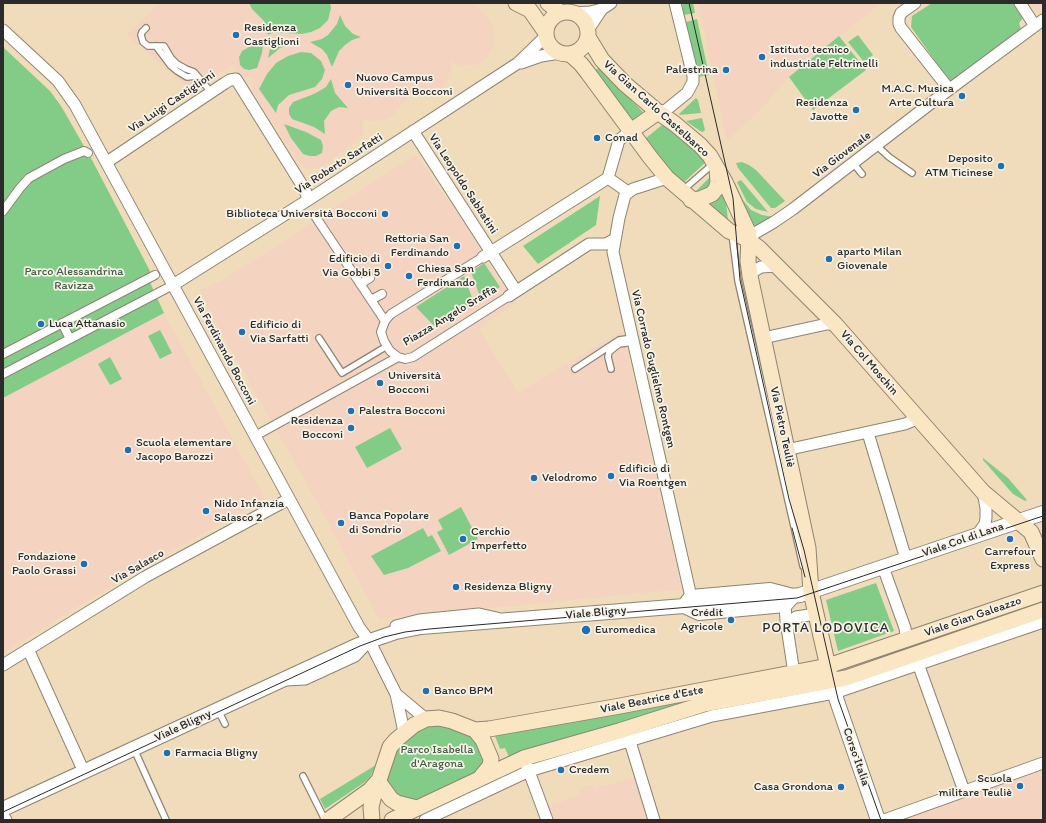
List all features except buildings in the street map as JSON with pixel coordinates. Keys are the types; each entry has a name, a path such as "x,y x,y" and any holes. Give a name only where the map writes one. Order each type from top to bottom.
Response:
{"main road":[{"path":"527,5 536,16 551,47 565,54 577,52 582,49 585,45 588,34 586,23 583,18 567,13 548,3"},
{"path":"546,34 550,21 567,13"},
{"name":"Via Gian Carlo Castelbarco","path":"565,54 581,64 667,178 732,232 749,240 749,234 744,222 716,165 700,146 625,84 595,51 588,34"},
{"path":"631,130 658,112"},
{"path":"686,195 700,199 712,194 718,182 716,165"},
{"name":"Via Col Moschin","path":"749,240 835,324 983,492 1031,532 1043,559"},
{"name":"Via Pietro Teuliè","path":"749,240 748,261 750,276 763,338 782,452 808,548 811,592 831,680"},
{"name":"Viale Gian Galeazzo","path":"831,680 904,641 1043,594"},
{"name":"Viale Gian Galeazzo","path":"831,680 846,678 916,660 1017,625 1043,610"},
{"name":"Viale Beatrice d'Este","path":"475,730 489,729 604,709 794,673 831,680"},
{"name":"Viale Beatrice d'Este","path":"392,820 421,814 474,786 526,765 698,713 831,680"},
{"path":"372,820 371,807 390,747 404,732 426,719 439,718 452,721 475,730 483,740 491,759 490,766 474,786"},
{"path":"378,781 391,798 397,803 421,814"},
{"path":"328,820 370,790 378,781"}],"street":[{"path":"658,112 666,110 687,92 693,82 693,76 675,3"},
{"path":"914,3 901,13 899,24 949,89"},
{"path":"1020,3 1039,23"},
{"path":"567,13 590,12 606,6"},
{"path":"588,34 606,6"},
{"name":"Via Giovenale","path":"749,240 755,233 789,212 949,89 1039,23"},
{"name":"Via Ferdinando Bocconi","path":"5,30 46,69 68,93 107,162 359,627 369,640 396,694 404,732"},
{"name":"Via Roberto Sarfatti","path":"173,285 308,200 518,63 546,34"},
{"name":"Via Roberto Sarfatti","path":"518,63 541,56 565,54"},
{"name":"Via Luigi Castiglioni","path":"107,162 211,92 230,80 236,79 305,190 308,200"},
{"path":"315,216 329,231 360,284 386,321 396,311 608,178 619,140 631,130"},
{"name":"Via Leopoldo Sabbatini","path":"413,131 487,254"},
{"path":"3,211 29,178 64,159 84,151 88,153"},
{"path":"608,178 628,192 667,178"},
{"name":"Via Corrado Guglielmo Rontgen","path":"628,192 625,195 619,218 613,252 633,340 687,601"},
{"name":"Piazza Angelo Sraffa","path":"386,321 381,332 384,341 390,351 398,357 405,359 413,356 589,244 606,244 615,239"},
{"name":"Piazza Angelo Sraffa","path":"487,254 512,293"},
{"path":"750,276 754,271 761,267 777,266"},
{"path":"3,354 155,275"},
{"path":"360,284 370,278"},
{"path":"3,374 173,285"},
{"path":"371,300 382,294"},
{"path":"62,323 70,339"},
{"path":"763,338 827,324 835,324"},
{"path":"255,436 398,357"},
{"path":"782,452 909,423 915,416"},
{"path":"868,433 906,559"},
{"path":"977,535 985,524 986,518 983,492"},
{"name":"Via Salasco","path":"3,665 145,577 289,498"},
{"name":"Viale Col di Lana","path":"783,603 906,559 1043,513"},
{"path":"883,567 905,628 906,635 904,641"},
{"name":"Viale Bligny","path":"3,809 369,640 396,632 421,627 508,620 687,601 770,590 783,603"},
{"name":"Viale Bligny","path":"687,601 699,613 783,603"},
{"path":"783,603 794,673"},
{"path":"787,629 790,621 796,617 816,614"},
{"name":"Viale Gian Galeazzo","path":"1017,625 1043,622"},
{"path":"28,649 84,772"},
{"path":"916,660 964,791"},
{"name":"Corso Italia","path":"831,680 878,820"},
{"name":"Via Ferdinando Bocconi","path":"396,694 426,719"},
{"path":"628,735 654,820"},
{"path":"884,820 1043,762"},
{"path":"526,765 547,820"},
{"name":"Viale Beatrice d'Este","path":"474,786 526,765"},
{"name":"Viale Bligny","path":"3,804 6,798 49,779 84,772"},
{"path":"3,815 6,820"}],"lane":[{"path":"146,28 142,32 141,39 143,42 148,46 156,46 171,66 177,71 187,77 197,76 211,92"},
{"path":"876,145 889,157 912,173"},
{"path":"853,163 862,174"},
{"path":"686,195 716,165"},
{"name":"Via Pietro Teuliè","path":"732,232 738,281 782,452"},
{"path":"319,338 342,373 387,346"},
{"path":"575,369 619,340 633,340"},
{"path":"611,369 608,357 609,352 620,344 633,340"},
{"path":"782,452 804,571 811,592"},
{"name":"Viale Bligny","path":"687,601 783,603"},
{"path":"218,710 225,724"},
{"path":"134,749 166,820"},
{"path":"304,776 325,820"}],"shaded area":[{"name":"Nuovo Campus Università Bocconi","path":"160,3 474,3 492,25 495,35 494,46 486,59 476,65 459,66 450,61 451,70 449,78 443,87 434,93 413,94 408,97 392,116 383,120 370,121 363,119 363,133 355,142 323,166 309,169 303,167 299,163 253,92 251,87 254,78 242,77 233,65 193,91 126,35"},
{"name":"Istituto tecnico industriale Feltrinelli","path":"698,3 882,3 789,77 769,99 770,100 727,141"},
{"path":"1031,3 1043,3 1043,8 1037,12"},
{"name":"Università Bocconi","path":"416,155 484,251 489,259 488,263 501,283 504,283 517,303 478,328 518,393 622,331 681,589 379,619 317,502 217,325 200,290 223,280"},
{"path":"164,313 265,499 142,567 3,653 3,398"},
{"name":"Scuola militare Teuliè","path":"1043,770 1043,820 903,820 950,803"},
{"path":"639,776 652,820 547,820 543,808 580,795 578,790 593,785 594,789"}],"green space":[{"path":"249,3 330,3 331,8 328,20 320,28 311,32 302,34 274,32 268,35 264,21 252,9"},
{"path":"682,3 693,3 695,13 684,15"},
{"path":"932,3 1013,3 1023,18 1019,23 1021,29 950,82 911,27 912,16"},
{"path":"340,15 345,26 353,34 361,37 352,40 339,51 332,67 327,55 322,49 310,42 322,39 328,35 337,24"},
{"path":"697,19 709,75 698,77 686,22"},
{"path":"858,35 873,55 864,62 848,42"},
{"path":"839,36 866,70 813,110 789,77"},
{"path":"288,39 296,42 280,48 268,58 270,49 275,42"},
{"path":"263,44 262,53 257,68 249,70 244,69 240,65 239,57 242,51 249,47"},
{"name":"Parco Alessandrina Ravizza","path":"3,47 50,91 61,106 92,160 150,271 148,278 164,313 3,398"},
{"path":"301,52 311,53 321,61 325,70 322,79 315,87 289,95 278,105 276,113 259,89 267,74 276,63 288,56"},
{"path":"600,68 643,112 631,121 595,72 596,69"},
{"path":"331,79 335,93 348,108 339,107 331,111 324,121 325,134 314,127 292,119 289,114 289,108 293,102 314,94 326,87"},
{"path":"696,98 698,100 701,113 679,115 680,113"},
{"path":"702,118 705,130 703,132 686,121"},
{"path":"284,124 306,132 321,140 323,146 322,153 316,156 303,154 291,138"},
{"path":"662,125 671,129 707,161 681,185 653,153 646,138"},
{"path":"742,162 756,170 785,201 775,208 771,208 738,168 736,163"},
{"path":"712,175 712,186 698,193 695,192"},
{"path":"741,180 768,212 756,209 747,202 737,182"},
{"path":"735,183 743,200 751,210 762,215 774,217 757,226 753,225 733,184"},
{"path":"720,189 725,194 728,220 717,213 706,201"},
{"path":"600,196 596,225 538,264 523,246"},
{"path":"484,263 500,287 481,299 471,272"},
{"path":"464,276 474,303 436,328 416,307"},
{"path":"160,330 172,353 160,359 148,336"},
{"path":"110,357 122,379 110,385 98,364"},
{"path":"390,428 402,449 367,468 355,447"},
{"path":"983,458 1008,478 1027,500 1025,501 1013,494 983,460"},
{"path":"461,507 478,539 449,555 437,532 443,529 438,520"},
{"path":"423,528 428,537 432,535 441,551 408,568 384,575 371,556"},
{"path":"876,583 894,631 838,651 826,600"},
{"path":"725,693 509,757 505,748 500,749 495,736 614,713"},
{"name":"Parco Isabella d'Aragona","path":"427,722 470,729 489,763 478,778 408,805 384,786 394,744"},
{"path":"376,765 370,777 365,782 325,809 320,799"}],"tram line":[{"path":"689,3 733,198 740,280 789,499 804,550 838,699 881,820"},
{"path":"3,812 360,646 384,637 405,632 429,629 797,598 1043,516"},
{"path":"792,528 805,577"}],"place":[{"name":"Residenza Castiglioni","path":"236,35"},
{"name":"Istituto tecnico industriale Feltrinelli","path":"762,57"},
{"name":"Palestrina","path":"726,70"},
{"name":"Nuovo Campus Università Bocconi","path":"348,85"},
{"name":"M.A.C. Musica Arte Cultura","path":"962,96"},
{"name":"Residenza Javotte","path":"856,110"},
{"name":"Conad","path":"597,138"},
{"name":"Deposito ATM Ticinese","path":"1001,166"},
{"name":"Biblioteca Università Bocconi","path":"385,214"},
{"name":"Rettoria San Ferdinando","path":"457,246"},
{"name":"aparto Milan Giovenale","path":"829,259"},
{"name":"Edificio di Via Gobbi 5","path":"388,266"},
{"name":"Chiesa San Ferdinando","path":"409,276"},
{"name":"Luca Attanasio","path":"41,324"},
{"name":"Edificio di Via Sarfatti","path":"242,332"},
{"name":"Università Bocconi","path":"380,383"},
{"name":"Palestra Bocconi","path":"351,411"},
{"name":"Residenza Bocconi","path":"351,428"},
{"name":"Scuola elementare Jacopo Barozzi","path":"128,450"},
{"name":"Edificio di Via Roentgen","path":"611,476"},
{"name":"Velodromo","path":"534,478"},
{"name":"Nido Infanzia Salasco 2","path":"206,511"},
{"name":"Banca Popolare di Sondrio","path":"341,523"},
{"name":"Cerchio Imperfetto","path":"463,539"},
{"name":"Carrefour Express","path":"1010,539"},
{"name":"Fondazione Paolo Grassi","path":"84,564"},
{"name":"Residenza Bligny","path":"456,587"},
{"name":"Crédit Agricole","path":"731,620"},
{"name":"Euromedica","path":"586,630"},
{"name":"Banco BPM","path":"426,691"},
{"name":"Farmacia Bligny","path":"167,753"},
{"name":"Credem","path":"561,770"},
{"name":"Scuola militare Teuliè","path":"1020,786"},
{"name":"Casa Grondona","path":"841,787"}],"district":[{"name":"PORTA LODOVICA","path":"826,628"}]}
